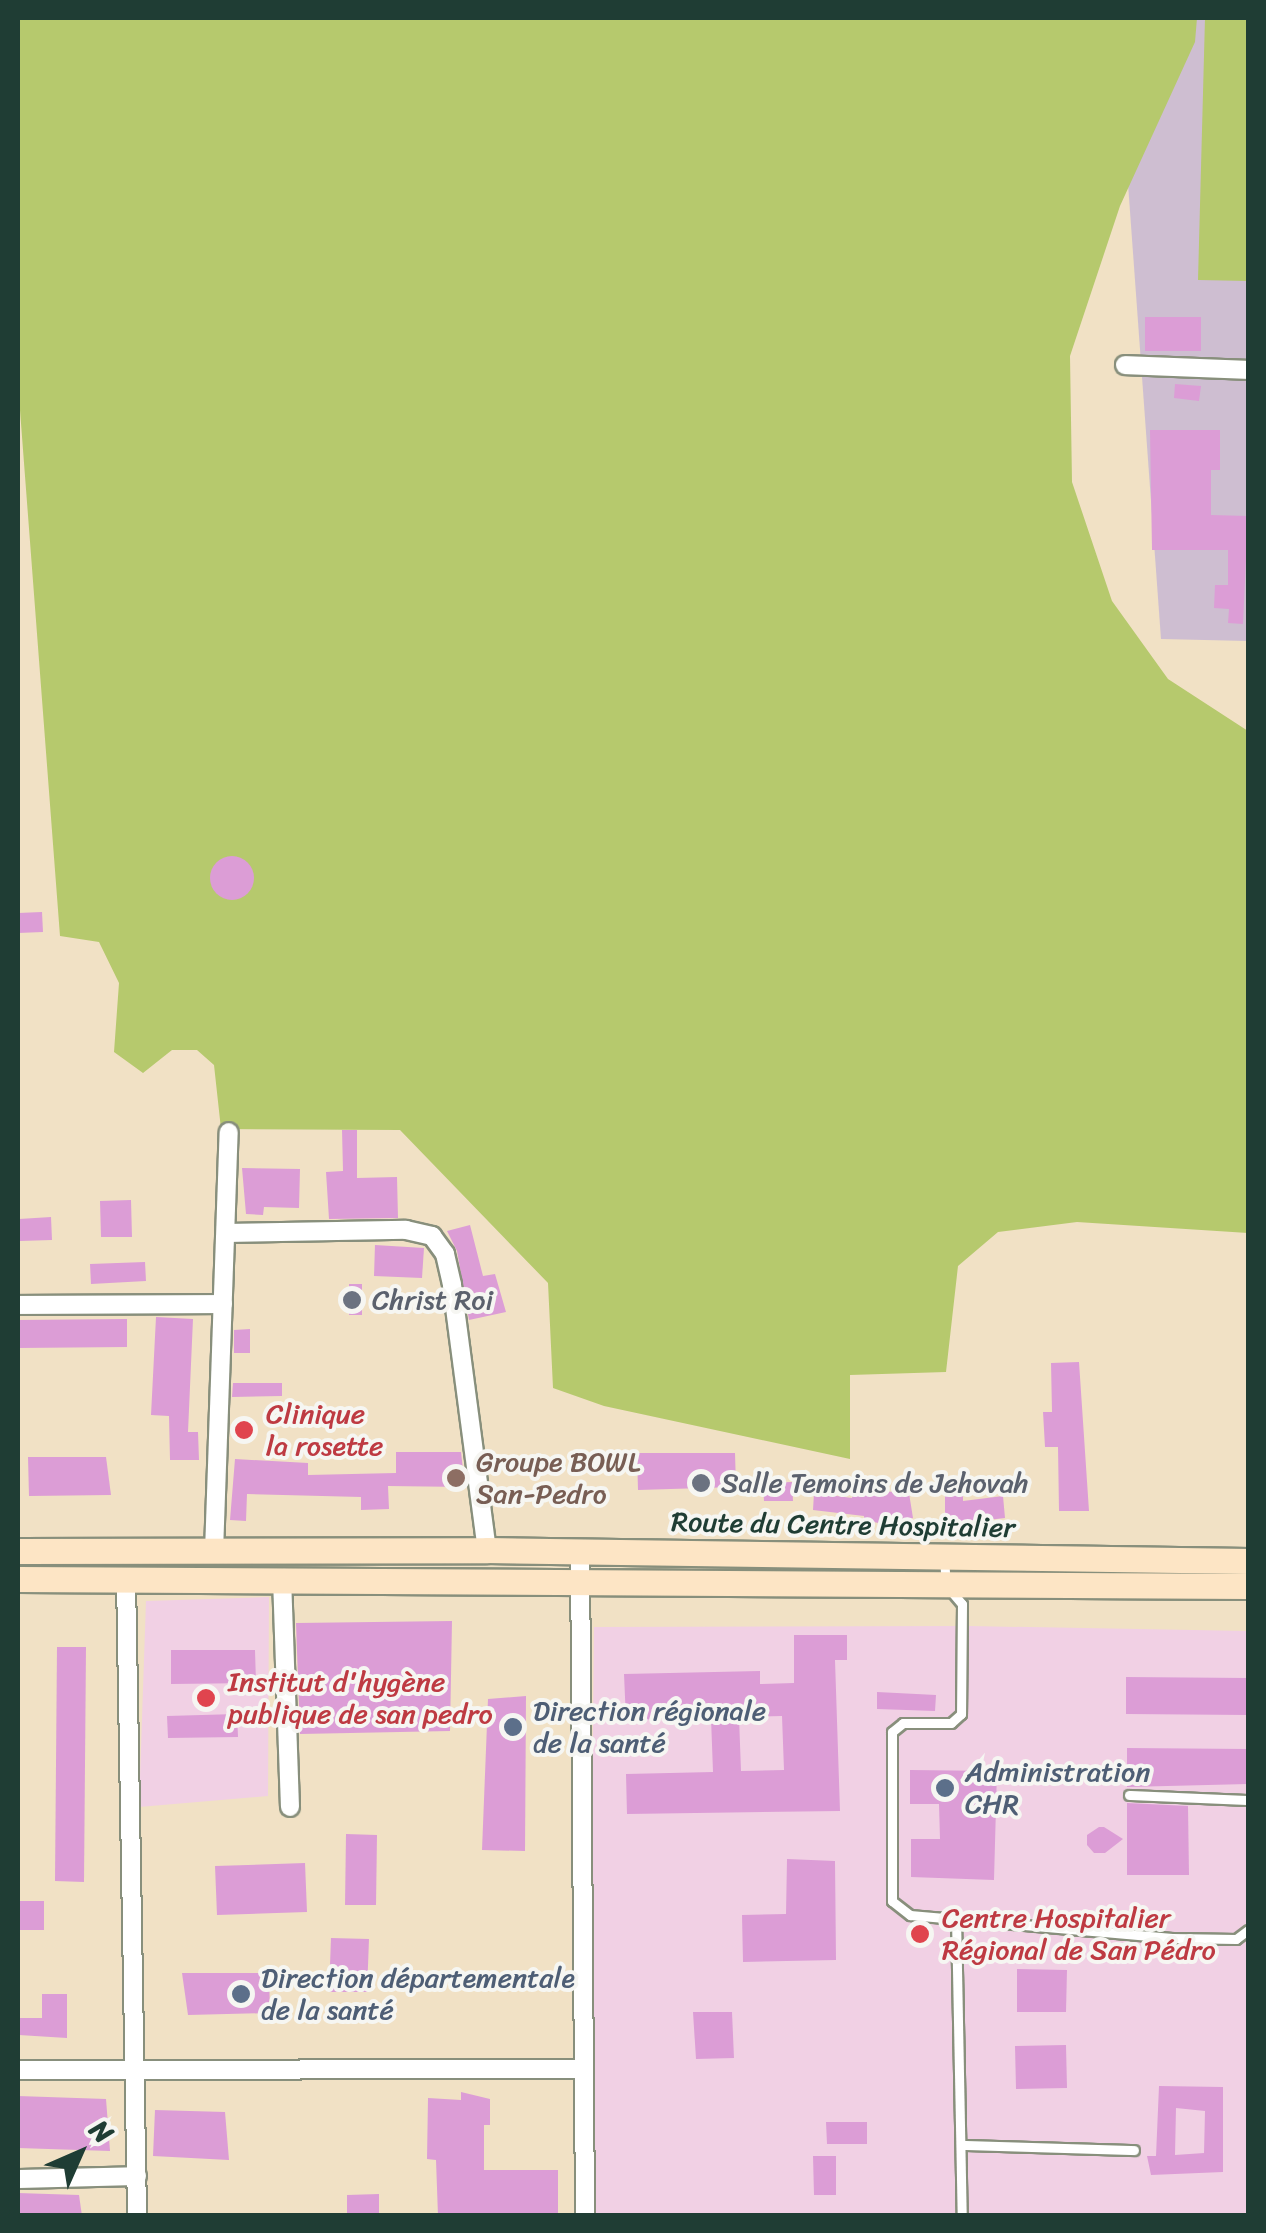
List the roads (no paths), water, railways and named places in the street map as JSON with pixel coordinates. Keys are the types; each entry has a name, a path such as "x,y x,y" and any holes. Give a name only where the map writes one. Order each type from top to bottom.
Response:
{"street":[{"path":"1125,365 1248,370"},
{"path":"214,1552 229,1132"},
{"path":"226,1233 406,1230 432,1236 445,1254 452,1285 486,1550"},
{"path":"18,1305 223,1304"},
{"name":"Route du Centre Hospitalier","path":"18,1551 486,1550 1248,1561"},
{"path":"580,1552 584,2216"},
{"name":"Route du Centre Hospitalier","path":"18,1578 580,1579 962,1591 1248,1586"},
{"path":"126,1578 137,2216"},
{"path":"282,1578 290,1807"},
{"path":"18,2070 582,2069"},
{"path":"18,2178 136,2176"}],"lane":[{"path":"944,1555 962,1591"},
{"path":"980,1556 962,1591 960,1720 903,1723 892,1732 892,1901 910,1915 956,1916 1172,1938 1236,1940 1248,1930"},
{"path":"1129,1795 1248,1800"},
{"path":"956,1916 962,2216"},
{"path":"962,2144 1134,2150"}],"place":[{"name":"Christ Roi","path":"352,1300"},
{"name":"Clinique la rosette","path":"244,1430"},
{"name":"Groupe BOWL San-Pedro","path":"456,1478"},
{"name":"Salle Temoins de Jehovah","path":"701,1483"},
{"name":"Institut d'hygène publique de san pedro","path":"206,1698"},
{"name":"Direction régionale de la santé","path":"513,1727"},
{"name":"Administration CHR","path":"945,1788"},
{"name":"Centre Hospitalier Régional de San Pédro","path":"920,1934"},
{"name":"Direction départementale de la santé","path":"241,1994"}]}
